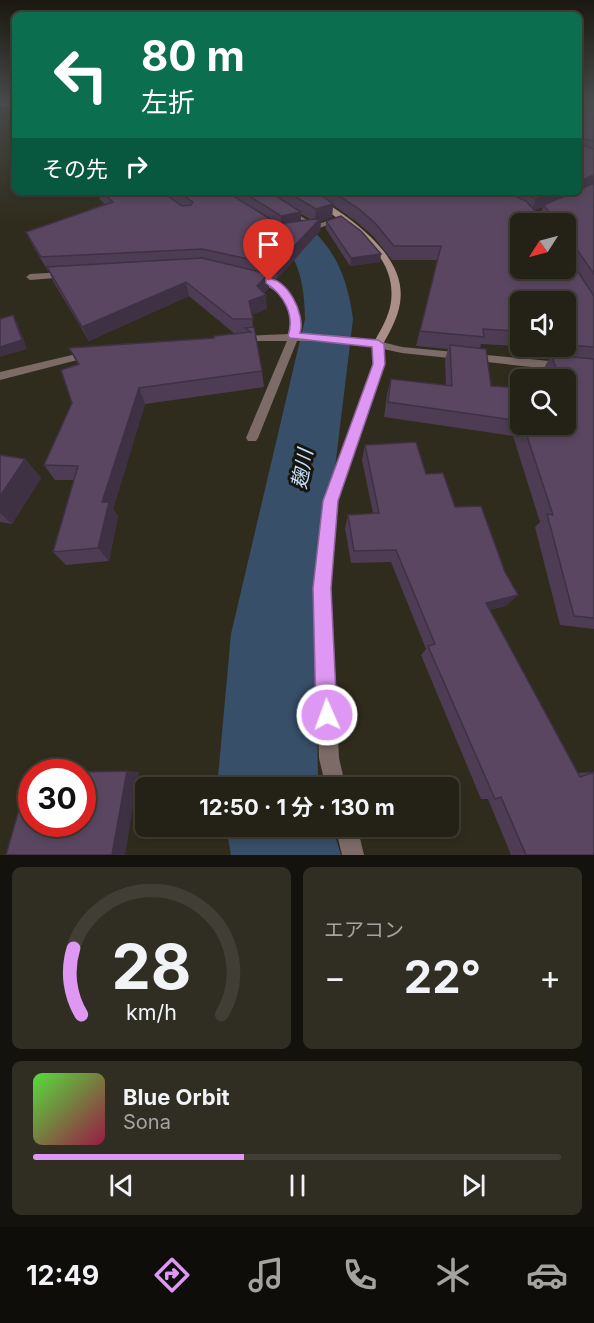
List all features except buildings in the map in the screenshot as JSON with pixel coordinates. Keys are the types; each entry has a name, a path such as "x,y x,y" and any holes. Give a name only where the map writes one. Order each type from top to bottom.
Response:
{"street":[{"path":"310,195 369,239 386,258 396,287 396,301 378,344 379,364 330,501 322,588 329,758 333,777"},
{"path":"280,205 310,229 344,218"},
{"path":"30,278 73,274"},
{"path":"237,274 269,281 281,289 289,300 298,324 299,336 252,438"},
{"path":"232,339 299,336 378,344 402,350 571,367"},
{"path":"0,376 62,359 95,353"},
{"path":"349,837 353,855"}],"waterway":[{"name":"麹川","path":"240,195 289,229 311,252 325,282 329,319 273,634 268,777"},
{"name":"麹川","path":"282,837 286,855"}],"route":[{"path":"269,281 281,289 289,300 298,324 294,336 378,344 379,364 330,501 322,588 327,715"}]}
